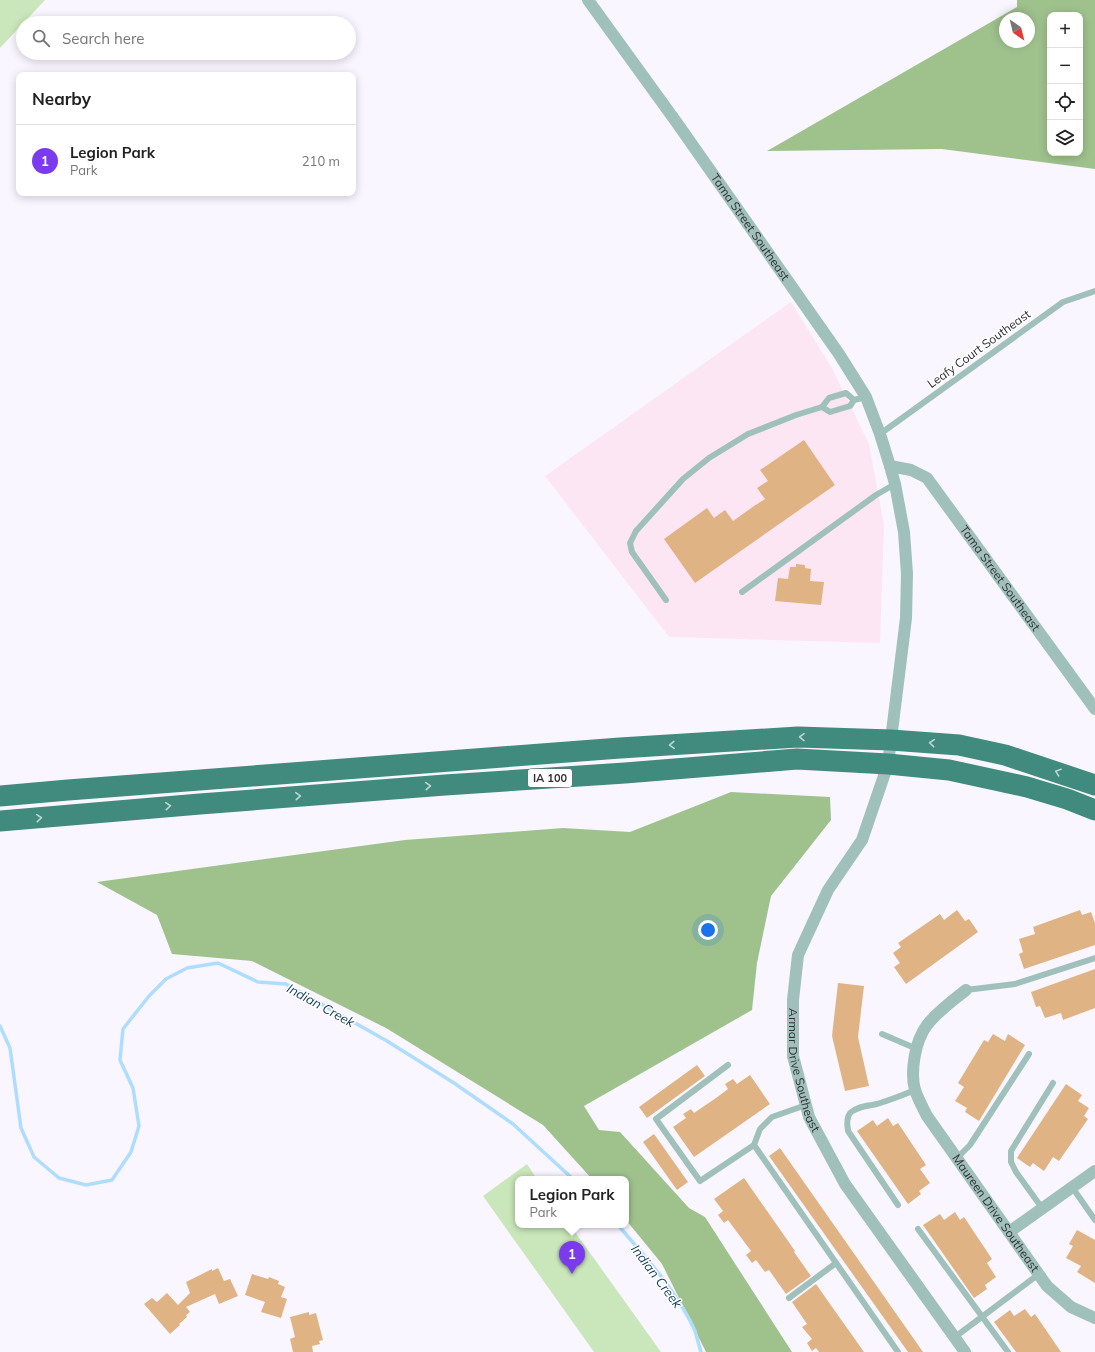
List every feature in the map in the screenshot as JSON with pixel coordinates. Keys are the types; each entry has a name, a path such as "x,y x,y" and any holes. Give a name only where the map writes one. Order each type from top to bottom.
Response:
{"highway":[{"name":"IA 100","path":"0,796 628,747 798,737 891,740 966,747 1005,756 1095,785"},
{"name":"IA 100","path":"0,821 200,804 445,785 618,774 797,759 888,764 949,770 1027,787 1095,810"}],"street":[{"name":"Tama Street Southeast","path":"588,0 836,349 860,399 880,434 895,484 904,539 907,574 906,618 888,764"},
{"name":"Tama Street Southeast","path":"890,466 911,470 927,478 1095,709"},
{"name":"Armar Drive Southeast","path":"888,764 862,840 828,890 798,955 793,1000 793,1056 809,1117 845,1184 965,1352"},
{"path":"915,1090 913,1066 917,1049 926,1026 944,1007 966,990"},
{"name":"Maureen Drive Southeast","path":"915,1090 927,1116 1047,1286 1071,1307 1095,1318"},
{"path":"1009,1232 1095,1171"}],"lane":[{"name":"Leafy Court Southeast","path":"880,434 1063,302 1095,291"},
{"path":"666,600 632,552 630,543 636,531 682,479 709,458 748,434 796,415 822,407 829,398 846,393 860,399"},
{"path":"822,407 830,412 850,406 860,399"},
{"path":"742,592 876,495 895,484"},
{"path":"966,990 1015,984 1095,958"},
{"path":"882,1034 917,1049"},
{"path":"957,1158 970,1145 1029,1054"},
{"path":"728,1065 656,1119 700,1181 754,1145 760,1129 772,1117 806,1105"},
{"path":"1042,1208 1016,1172 1011,1162 1011,1151 1053,1083"},
{"path":"898,1205 848,1131 847,1122 851,1113 858,1108 877,1104 915,1090"},
{"path":"754,1145 898,1352"},
{"path":"1072,1187 1095,1220"},
{"path":"918,1229 1008,1352"},
{"path":"788,1298 836,1264"},
{"path":"955,1337 1039,1274"}],"shaded area":[{"path":"791,302 832,368 869,444 884,525 880,643 669,637 545,476"}],"green space":[{"path":"0,0 45,0 30,16 16,16 16,31 0,48"},
{"path":"1017,0 1095,0 1095,169 942,149 767,151 999,17 999,48 1035,48 1035,12 1008,12 1017,7"},
{"path":"731,792 830,797 831,820 771,896 757,963 752,1010 584,1106 599,1130 620,1132 689,1208 705,1217 792,1352 706,1352 662,1264 629,1224 629,1176 589,1176 543,1125 386,1028 252,961 172,954 157,915 97,882 405,840 563,828 630,832"},
{"path":"527,1164 535,1176 515,1176 515,1228 572,1228 661,1352 594,1352 483,1196"}],"building":[{"path":"804,440 835,485 695,583 664,539 707,508 714,518 725,510 733,521 765,499 757,488 768,481 760,470"},
{"path":"796,564 805,565 805,568 811,569 810,581 824,582 821,605 775,601 778,578 788,579 790,567 796,567"},
{"path":"957,910 965,921 969,919 978,932 906,984 894,967 900,963 893,953 901,947 898,943 940,914 944,920"},
{"path":"1080,910 1082,915 1091,912 1095,923 1095,945 1024,969 1019,954 1023,952 1019,939 1035,934 1033,927"},
{"path":"1095,969 1095,1008 1063,1020 1061,1013 1045,1018 1040,1006 1036,1007 1031,992"},
{"path":"838,983 864,986 858,1037 869,1086 845,1091 832,1036"},
{"path":"993,1034 1005,1041 1008,1034 1025,1045 979,1121 965,1112 967,1108 955,1101 964,1087 958,1083 984,1040 988,1042"},
{"path":"697,1065 705,1076 647,1118 639,1107"},
{"path":"750,1075 770,1104 694,1157 673,1127 686,1118 683,1114 691,1109 694,1113 728,1089 725,1084 733,1079 737,1084"},
{"path":"1066,1084 1082,1095 1078,1101 1089,1108 1084,1116 1088,1119 1059,1161 1053,1157 1044,1171 1033,1163 1030,1167 1017,1158"},
{"path":"888,1118 893,1126 898,1123 926,1165 920,1169 930,1183 919,1191 921,1194 908,1204 857,1131 873,1120 877,1126"},
{"path":"654,1134 688,1182 677,1190 643,1142"},
{"path":"780,1148 923,1352 908,1352 769,1156"},
{"path":"744,1178 811,1276 786,1294 769,1270 765,1272 756,1260 752,1263 746,1255 751,1251 728,1220 724,1223 718,1215 723,1211 714,1199"},
{"path":"955,1212 960,1220 964,1217 992,1259 987,1263 996,1277 985,1285 987,1289 974,1298 923,1225 940,1214 944,1220"},
{"path":"1077,1230 1095,1240 1095,1283 1077,1272 1081,1266 1066,1258 1073,1246 1069,1244"},
{"path":"218,1268 224,1281 230,1279 238,1296 219,1304 215,1294 186,1307 190,1312 179,1324 180,1325 170,1334 144,1304 152,1298 157,1302 167,1293 178,1305 190,1293 186,1282 212,1269 212,1271"},
{"path":"252,1274 268,1279 269,1277 279,1281 278,1284 285,1287 281,1297 287,1299 281,1318 261,1312 265,1302 245,1295"},
{"path":"816,1284 864,1352 819,1352 816,1348 812,1351 807,1343 812,1339 802,1327 807,1324 792,1302"},
{"path":"1025,1309 1031,1317 1035,1314 1061,1352 1016,1352 994,1322 1010,1310 1014,1316"},
{"path":"309,1312 309,1315 316,1313 323,1340 319,1341 320,1344 312,1346 313,1352 293,1352 290,1339 295,1337 290,1317"}],"waterway":[{"name":"Indian Creek","path":"0,1026 10,1048 21,1128 34,1157 59,1178 86,1185 112,1180 131,1152 139,1126 133,1088 120,1060 123,1029 149,996 166,979 187,968 218,963 258,982 286,984 387,1041 454,1083 513,1124 570,1176"},
{"name":"Indian Creek","path":"621,1228 650,1262 679,1302 695,1331 701,1352"}],"place":[{"name":"Legion Park","path":"572,1274"}]}
